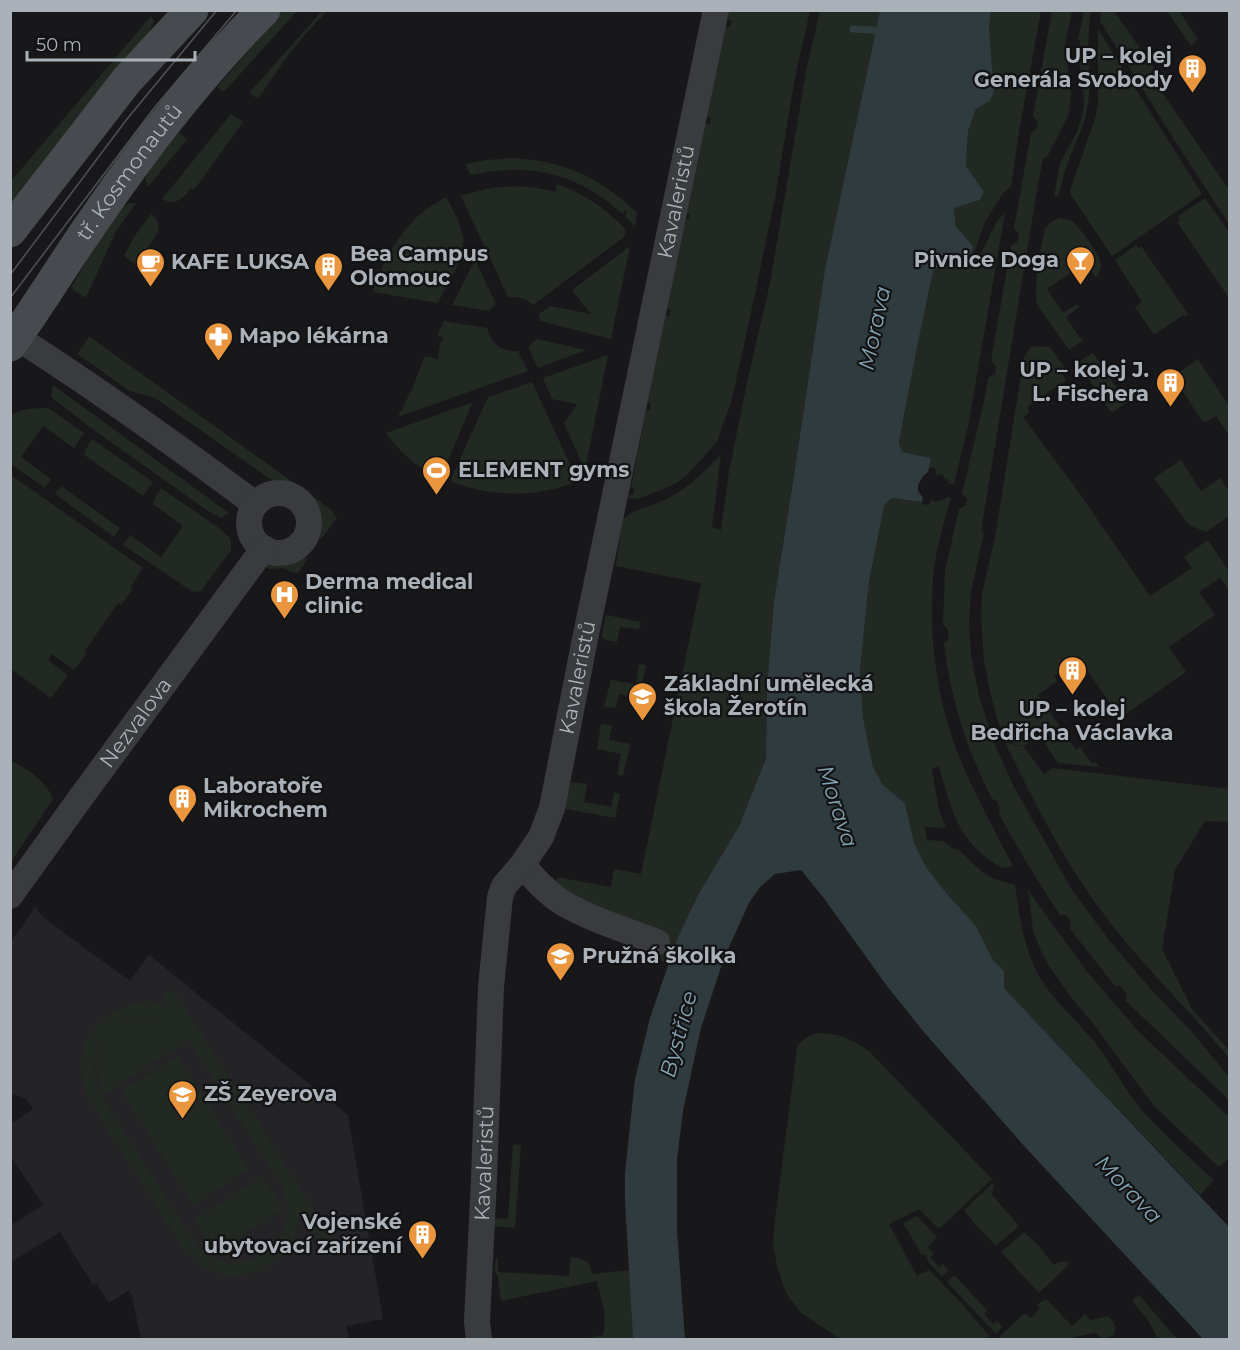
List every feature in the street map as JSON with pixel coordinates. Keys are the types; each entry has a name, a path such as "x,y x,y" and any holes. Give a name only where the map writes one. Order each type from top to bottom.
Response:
{"street":[{"path":"10,231 127,81 192,10"},
{"name":"tř. Kosmonautů","path":"12,338 166,122 226,50 264,10"},
{"name":"Kavaleristů","path":"479,1340 477,1322 491,987 500,897 504,886 522,866 541,837 552,808 586,633 716,10"},
{"path":"12,338 68,370 169,440 255,504"},
{"path":"278,493 288,494 297,499 304,506 308,516 306,536 300,544 291,550 273,552 256,543 249,525 255,504 268,495 278,493"},
{"name":"Nezvalova","path":"10,896 264,549"},
{"path":"522,866 562,902 657,942"}],"shaded area":[{"path":"283,11 297,11 224,92 217,87"},
{"path":"322,11 327,11 286,58 258,99 249,93"},
{"path":"728,11 810,11 795,77 775,198 749,322 732,399 717,442 688,474 675,484 633,499 629,498 629,495 633,495 635,489 631,487 646,410 650,410 651,404 647,402 665,316 670,315 671,310 667,308 685,219 689,219 690,215 686,213 705,124 710,124 711,118 707,116 722,35 725,27 730,27 732,21 726,18"},
{"path":"820,11 880,11 825,269 774,601 767,685 766,758 740,824 698,895 667,965 651,954 658,937 567,898 557,886 556,881 562,878 611,887 614,869 641,874 701,583 616,566 622,523 632,512 667,499 684,488 700,476 721,454 712,527 721,530 729,471 770,283 807,66"},
{"path":"991,11 1041,11 1011,186 1003,193 985,222 974,253 980,255 997,221 1005,213 968,427 954,484 949,484 942,474 935,475 937,469 929,467 931,458 902,452 899,442 933,272 942,262 968,266 972,246 956,225 954,208 980,200 984,193 966,166 968,131 976,109 990,101 994,92 989,27"},
{"path":"1052,11 1072,11 1065,45 1071,94 1069,114 1048,155 1043,159 1038,184 981,531 984,532 971,592 969,622 971,654 979,696 994,743 1014,787 1072,890 1109,940 1229,1077 1229,1100 1125,1000 1127,994 1120,986 1115,986 1070,929 1071,922 1066,915 1060,915 1052,903 1006,827 999,814 1000,808 996,800 992,799 983,780 967,743 955,704 947,663 944,643 949,639 948,629 943,625 945,571 959,509 966,505 967,499 962,493 988,378 995,374 996,367 991,361 1011,246 1017,242 1019,234 1014,228 1031,133 1037,128 1038,122 1033,116"},
{"path":"1084,11 1091,11 1087,111 1058,196 1054,197 1060,163 1077,132 1083,113 1080,40 1078,40"},
{"path":"1101,11 1114,11 1163,81 1157,85 1227,187 1229,185 1229,224 1100,21"},
{"path":"1167,11 1179,11 1198,39 1195,43 1191,46"},
{"path":"151,16 154,21 148,35 11,207 11,181"},
{"path":"1098,29 1202,194 1112,256 1070,191 1098,104"},
{"path":"231,114 243,122 194,190 191,188 182,198 175,201 162,199"},
{"path":"179,133 187,139 148,187 145,179 149,170"},
{"path":"512,158 565,167 595,181 623,200 637,213 635,227 625,216 627,212 624,211 623,214 605,199 569,180 533,171 492,171 470,175 466,164"},
{"path":"557,184 594,202 626,230 624,237 533,305 522,298 508,297 461,196 485,189 508,186 531,187 555,192"},
{"path":"446,197 460,227 463,244 459,261 438,303 373,292 385,261 403,232 419,215"},
{"path":"1205,198 1229,232 1229,298 1177,222 1180,220 1178,216"},
{"path":"136,203 116,231 86,298 71,288 101,236 122,207"},
{"path":"151,214 158,222 158,232 137,266 124,256 134,237"},
{"path":"1060,218 1069,220 1077,226 1094,249 1101,264 1096,278 1086,262 1047,289 1063,313 1077,304 1079,307 1066,317 1083,340 1069,350 1038,306 1036,299 1038,268 1045,228"},
{"path":"1136,245 1138,248 1141,246 1188,314 1186,317 1183,314 1154,335 1135,307 1142,302 1115,260"},
{"path":"630,246 611,339 540,321 539,314 550,306 591,314 572,290"},
{"path":"475,260 496,304 489,311 452,305"},
{"path":"444,321 487,328 491,338 502,349 518,351 528,371 398,417 425,356 438,359 440,344 444,337 437,336"},
{"path":"89,337 294,483 286,486 277,484 155,398 130,391 77,354"},
{"path":"537,339 586,350 538,368 528,347"},
{"path":"1034,346 1049,347 1052,350 1066,369 1062,373 1066,380 1027,407 1029,413 1023,417 1080,494 1150,596 1192,568 1184,557 1208,540 1229,572 1229,590 1220,578 1199,592 1215,615 1169,647 1186,672 1120,718 1083,664 1064,677 1060,672 1054,676 1057,681 1038,695 1076,750 1080,747 1092,764 1096,762 1099,767 1058,763 1037,732 1030,737 1032,741 1023,746 1014,744 1006,738 996,715 984,660 982,594 995,537 1024,357"},
{"path":"1093,353 1120,392 1119,395 1131,386 1137,395 1113,412 1110,411 1078,362"},
{"path":"608,355 585,470 564,423 577,404 552,399 543,378"},
{"path":"1198,359 1229,406 1229,436 1216,416 1205,422 1201,419 1173,377"},
{"path":"532,382 575,475 573,483 543,491 512,494 480,490 450,481 488,397"},
{"path":"53,385 229,513 221,518 208,511 91,428 51,397"},
{"path":"473,402 445,467 431,471 425,470 400,450 386,433"},
{"path":"48,408 84,433 74,448 43,426 21,457 51,479 45,488 11,464 10,416 24,410"},
{"path":"92,439 153,482 143,496 84,455"},
{"path":"1181,460 1201,491 1220,478 1229,491 1229,516 1206,532 1189,525 1154,478"},
{"path":"11,475 143,568 130,588 132,590 121,605 118,603 74,670 52,654 48,660 68,675 51,698 11,669"},
{"path":"61,486 120,528 114,537 55,494"},
{"path":"161,488 219,528 231,541 231,550 201,591 193,592 123,545 130,535 161,557 183,526 153,504"},
{"path":"314,497 331,510 337,518 321,539 317,531 313,508"},
{"path":"947,497 951,498 937,551 932,593 936,669 954,743 981,804 1012,864 1011,867 1002,868 975,848 966,837 953,812 939,766 932,769 939,810 946,828 925,827 927,840 943,841 960,851 981,871 994,879 1015,885 1025,939 1041,979 1107,1058 1139,1107 1214,1180 1200,1195 1004,988 1004,971 993,960 976,926 926,867 914,843 905,803 883,785 873,767 863,718 860,671 869,582 884,506 892,498 929,505 931,500 936,502"},
{"path":"301,557 307,559 299,572 295,573 283,568 269,569 264,565 278,561"},
{"path":"606,615 641,622 639,629 620,627 617,642 606,640 602,637 602,633"},
{"path":"639,664 646,665 639,699 619,694 616,708 604,707 611,680 636,684"},
{"path":"601,724 612,726 609,740 630,744 623,776 617,774 621,754 597,749"},
{"path":"1005,742 1024,747 1044,774 1053,768 1229,789 1229,822 1205,821 1175,870 1162,949 1192,1009 1229,1050 1229,1058 1140,958 1095,903 1053,836"},
{"path":"11,761 41,781 53,799 11,862"},
{"path":"572,782 587,784 584,802 611,807 614,792 620,794 615,818 566,809 564,807"},
{"path":"1028,890 1085,969 1138,1031 1229,1117 1229,1158 1219,1167 1154,1106 1049,966 1033,930"},
{"name":"ZŠ Zeyerova","path":"36,906 39,913 48,921 130,981 149,955 348,1115 383,1319 346,1326 349,1339 141,1339 129,1290 109,1303 96,1283 93,1285 60,1232 11,1262 11,1225 43,1205 10,1155 11,1124 33,1109 26,1099 11,1093 11,942"},
{"path":"173,989 332,1238 320,1245 301,1215 294,1239 285,1252 264,1268 240,1275 214,1272 199,1264 182,1247 92,1105 83,1085 81,1072 83,1051 88,1039 105,1018 116,1010 142,1002 168,1006 162,995","holes":["145,1017 171,1024 141,1018 130,1020 110,1032 130,1019","110,1032 97,1061 99,1083 104,1094 189,1040 283,1188 287,1206 285,1223 279,1238 268,1250 255,1259 239,1262 223,1261 199,1247 103,1098 97,1085 94,1071 97,1052 101,1043"]},
{"path":"818,1033 846,1038 870,1052 992,1179 939,1229 919,1209 889,1224 917,1276 929,1270 990,1337 977,1340 840,1339 801,1313 788,1296 777,1265 773,1245 774,1228 797,1047 806,1038"},
{"path":"178,1056 249,1169 193,1205 121,1091"},
{"path":"513,1144 521,1145 515,1228 492,1226 495,1218 508,1219"},
{"path":"262,1176 283,1209 215,1253 194,1220"},
{"path":"994,1182 992,1195 1019,1226 996,1246 964,1210"},
{"path":"917,1216 937,1237 928,1247 934,1254 930,1257 939,1267 943,1264 949,1270 942,1277 925,1255 922,1255 903,1223"},
{"path":"1024,1232 1054,1265 1059,1262 1069,1262 1039,1293 1001,1252"},
{"path":"571,1257 588,1262 593,1274 629,1270 633,1339 581,1339 603,1335 604,1315 597,1281 501,1301 498,1277 494,1269 496,1259 498,1258 498,1272 569,1276"},
{"path":"954,1275 987,1310 984,1314 993,1324 997,1321 1003,1327 996,1334 947,1282"},
{"path":"1139,1295 1177,1339 1158,1339 1148,1320 1132,1301"},
{"path":"1046,1299 1072,1326 1085,1314 1090,1320 1108,1316 1114,1323 1114,1335 1102,1339 1096,1333 1063,1339 997,1339 1025,1313 1031,1318 1040,1308 1036,1305"}],"water":[{"path":"880,11 991,11 989,27 994,92 990,101 976,109 968,131 966,166 984,192 980,200 954,208 956,226 973,246 968,267 942,262 933,272 899,442 902,452 931,458 928,472 918,485 918,491 923,498 922,502 892,498 884,506 869,582 860,671 863,718 873,767 883,785 905,803 914,843 926,867 976,926 993,960 1004,971 1004,988 1229,1227 1229,1339 1203,1339 1026,1148 923,1031 801,870 775,874 760,887 749,903 724,958 701,1028 683,1111 677,1160 677,1230 685,1339 633,1339 625,1173 635,1079 650,1018 677,939 698,895 740,824 766,758 767,685 774,601 825,269"}],"waterway":[{"path":"853,29 883,33"}],"tram line":[{"path":"10,275 127,119 217,10"},
{"path":"10,298 155,107 237,10"}],"place":[{"name":"UP – kolej Generála Svobody","path":"1193,94"},
{"name":"Pivnice Doga","path":"1080,286"},
{"name":"KAFE LUKSA","path":"150,288"},
{"name":"Bea Campus Olomouc","path":"329,292"},
{"name":"Mapo lékárna","path":"218,362"},
{"name":"UP – kolej J. L. Fischera","path":"1170,408"},
{"name":"ELEMENT gyms","path":"437,496"},
{"name":"Derma medical clinic","path":"284,620"},
{"name":"UP – kolej Bedřicha Václavka","path":"1072,696"},
{"name":"Základní umělecká škola Žerotín","path":"643,722"},
{"name":"Laboratoře Mikrochem","path":"182,824"},
{"name":"Pružná školka","path":"561,982"},
{"name":"ZŠ Zeyerova","path":"183,1120"},
{"name":"Vojenské ubytovací zařízení","path":"423,1260"}],"water label":[{"name":"Morava","path":"874,328"},
{"name":"Morava","path":"838,806"},
{"name":"Bystřice","path":"678,1034"},
{"name":"Morava","path":"1129,1189"}]}
